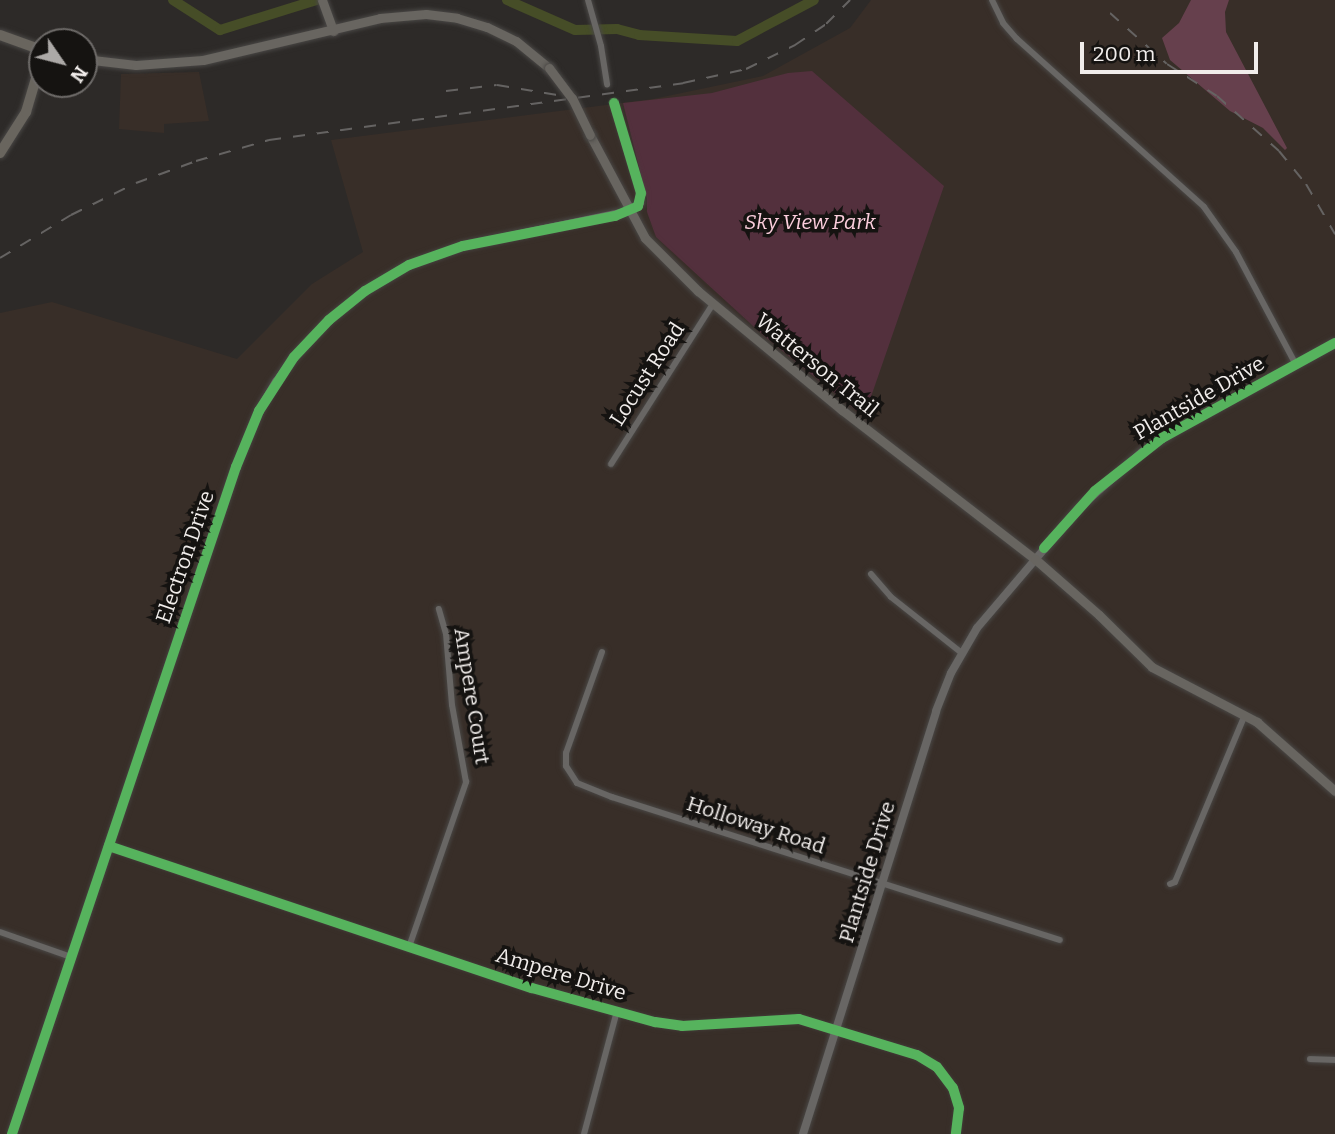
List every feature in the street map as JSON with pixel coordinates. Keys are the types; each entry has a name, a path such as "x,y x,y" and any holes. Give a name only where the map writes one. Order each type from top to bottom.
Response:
{"main road":[{"path":"324,4 333,31"},
{"name":"Watterson Trail","path":"98,61 136,65 203,61 394,15 441,15 502,33 549,68 572,98 630,211 652,247 713,304 842,410 1035,559 1099,615 1152,667 1245,715 1270,733 1335,791"},
{"path":"0,36 28,45"},
{"path":"0,153 26,112 30,98"}],"street":[{"path":"588,0 599,37 607,85"},
{"path":"992,0 1003,23 1017,39 1186,189 1210,215 1236,251 1296,365"},
{"path":"614,103 641,193 641,203 630,211"},
{"name":"Electron Drive","path":"12,1134 248,434 265,401 294,358 341,309 409,265 463,246 630,211"},
{"name":"Locust Road","path":"611,464 713,304"},
{"name":"Plantside Drive","path":"803,1134 936,711 962,653 988,615 1095,491 1142,452 1176,430 1335,343"},
{"path":"871,574 891,597 962,653"},
{"name":"Ampere Court","path":"409,947 467,782 452,705 446,634 439,610"},
{"name":"Holloway Road","path":"603,652 566,753 566,766 577,783 1060,940"},
{"path":"1170,884 1175,882 1245,715"},
{"name":"Ampere Drive","path":"108,846 531,988 667,1024 787,1018 836,1029 917,1055 937,1067 950,1081 960,1115 956,1134"},
{"path":"0,932 71,957"},
{"path":"584,1134 617,1011"},
{"path":"1310,1059 1335,1060"}],"shaded area":[{"path":"871,0 1335,0 1335,1134 0,1134 0,313 52,302 237,359 312,284 363,252 331,140 653,99 763,76 850,28"},
{"path":"1191,0 1229,0 1225,12 1226,32 1287,148 1285,150 1263,128 1230,111 1170,60 1162,38 1179,23"},
{"path":"199,72 209,121 164,124 164,133 119,129 121,74"}],"green space":[{"name":"Sky View Park","path":"812,71 944,186 864,417 764,336 656,237 647,212 647,199 623,103 712,93 788,73"}],"waterway":[{"path":"173,0 220,30 317,0"},
{"path":"507,0 575,30 617,29 639,35 737,41 814,0"}],"railway":[{"path":"0,258 71,215 136,183 196,161 269,140 683,83 746,69 795,45 826,24 850,0"},
{"path":"1110,13 1167,64 1217,96 1279,151 1306,184 1335,234"},
{"path":"446,91 497,85 557,95"}],"cycle path":[{"path":"12,1134 236,467 259,411 294,357 329,320 365,291 409,265 463,246 615,216 638,206 641,193 614,103"},
{"path":"1044,548 1095,491 1162,438 1335,343"},
{"path":"109,846 532,988 655,1022 682,1026 799,1019 917,1055 937,1067 953,1088 959,1108 956,1134"}]}
